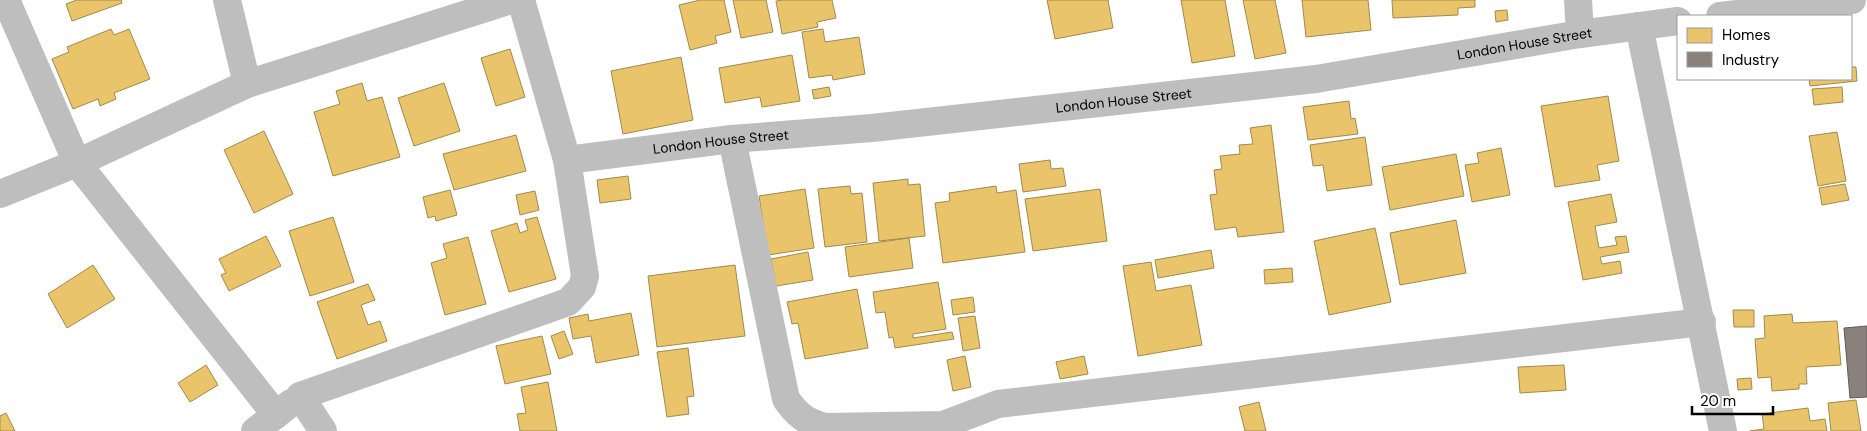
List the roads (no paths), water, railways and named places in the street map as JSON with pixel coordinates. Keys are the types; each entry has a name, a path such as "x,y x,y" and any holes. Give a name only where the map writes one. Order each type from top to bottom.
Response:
{"street":[{"path":"6,0 77,163 276,415"},
{"path":"227,0 247,84"},
{"path":"0,194 77,163 247,84 511,0"},
{"path":"255,431 300,396 568,302 576,296 582,287 585,276 567,160 522,0"},
{"path":"1578,0 1580,34"},
{"path":"1728,15 1852,0"},
{"name":"London House Street","path":"567,160 732,139 872,128 1316,78 1580,34 1677,21"},
{"path":"1639,26 1702,322 1723,431"},
{"path":"732,139 786,399 798,416 810,423 825,427 943,425 998,404 1702,322"},
{"path":"300,396 323,431"}]}
